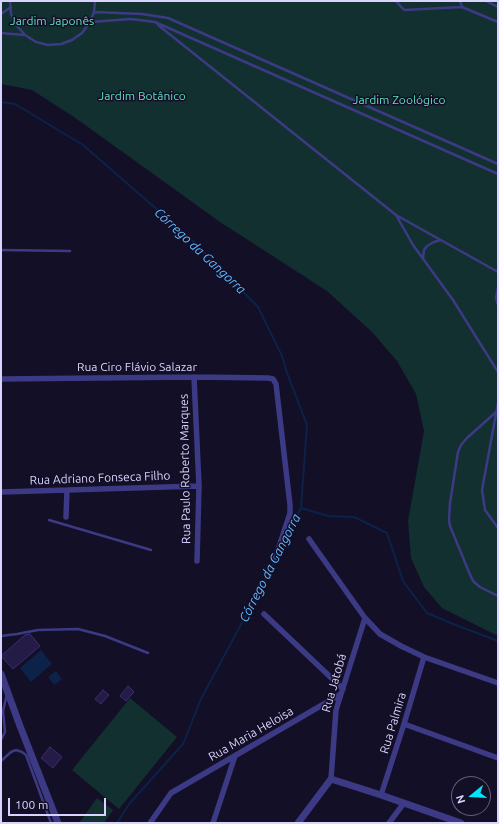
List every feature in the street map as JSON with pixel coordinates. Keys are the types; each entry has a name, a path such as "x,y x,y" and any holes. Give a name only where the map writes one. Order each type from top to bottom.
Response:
{"street":[{"name":"Rua Ciro Flávio Salazar","path":"1,379 194,377 273,379 276,384 290,505 290,513 275,559"},
{"name":"Rua Paulo Roberto Marques","path":"194,377 199,486 197,561"},
{"name":"Rua Adriano Fonseca Filho","path":"1,492 199,486"},
{"path":"66,517 67,490"},
{"path":"309,539 365,618 380,634 424,657 498,683"},
{"path":"264,614 342,692"},
{"name":"Rua Jatobá","path":"331,779 336,710 365,618"},
{"name":"Rua Palmira","path":"381,795 424,657"},
{"path":"1,674 58,823"},
{"name":"Rua Maria Heloisa","path":"150,823 171,793 342,692"},
{"path":"404,724 498,758"},
{"path":"213,823 236,756"},
{"path":"298,823 331,779 461,823"},
{"path":"389,823 404,803"}],"lane":[{"path":"10,1 11,14 17,26 25,35 36,42 48,45 61,44 72,40 82,32 90,22 94,12 95,1"},
{"path":"396,1 404,10 462,7 498,22"},
{"path":"460,1 462,7"},
{"path":"486,1 498,7"},
{"path":"1,14 10,7"},
{"path":"94,12 142,14 168,18 498,164"},
{"path":"90,22 131,20 155,22 498,174"},
{"path":"155,22 396,215 498,272"},
{"path":"1,33 25,35"},
{"path":"396,215 413,245 453,300 498,372"},
{"path":"423,258 424,250 427,246 442,240"},
{"path":"1,250 70,251"},
{"path":"498,287 496,298 498,305"},
{"path":"498,403 482,490 486,510 498,528"},
{"path":"496,412 461,445 458,452 449,520 450,526 474,582 480,587 498,596"},
{"path":"65,525 66,517"},
{"path":"48,520 151,550"},
{"path":"1,636 38,630 78,629 105,636 148,653"},
{"path":"1,740 5,732 2,711 7,691"},
{"path":"1,762 11,752 16,750 26,755 51,823"}],"green space":[{"path":"1,1 498,1 498,636 442,608 424,587 411,558 408,521 424,431 416,394 397,361 372,332 327,291 220,222 74,117 32,90 1,84"},
{"path":"130,698 177,737 119,809 72,770"},
{"path":"97,798 113,810 104,823 79,823"}],"water":[{"path":"41,650 52,664 31,682 20,668"},
{"path":"56,671 62,679 54,685 48,677"}],"building":[{"path":"30,634 40,646 13,669 1,656 25,635"},
{"path":"128,686 134,692 126,701 120,696"},
{"path":"103,690 109,695 101,704 95,699"},
{"path":"50,747 62,757 53,768 41,758"}],"waterway":[{"name":"Córrego da Gangorra","path":"1,102 15,104 83,145 191,239 258,307 282,356 307,425 301,508 281,550"},
{"path":"301,508 328,516 354,517 387,533 403,581 427,613 498,641"},
{"name":"Córrego da Gangorra","path":"117,823 130,803 183,744 201,699 275,561"}],"park label":[{"name":"Jardim Japonês","path":"52,21"},
{"name":"Jardim Botânico","path":"142,96"},
{"name":"Jardim Zoológico","path":"399,100"}]}
